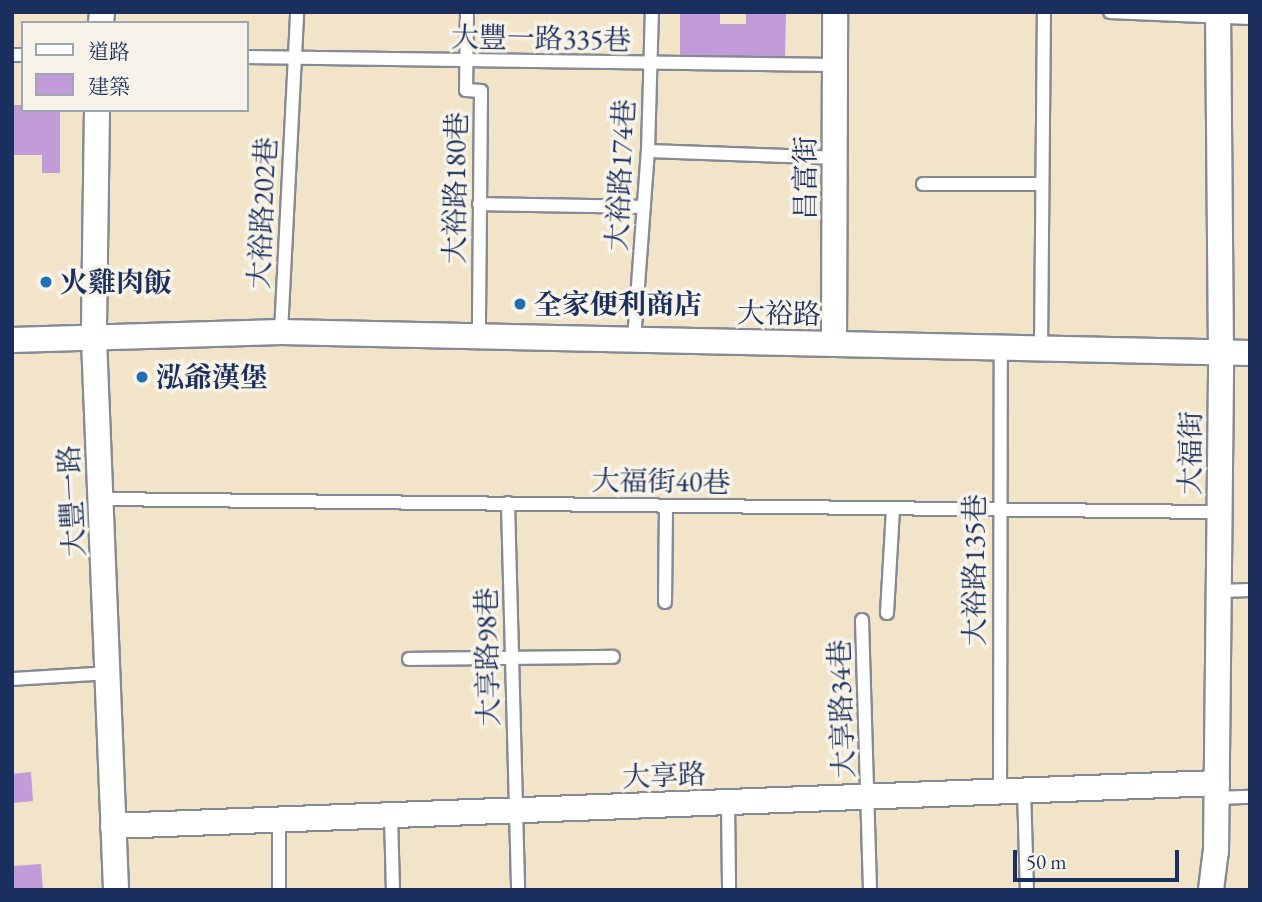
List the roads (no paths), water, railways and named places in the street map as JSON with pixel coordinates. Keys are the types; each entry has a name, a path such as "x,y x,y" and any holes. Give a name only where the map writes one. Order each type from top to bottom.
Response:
{"street":[{"name":"昌富街","path":"834,344 835,12"},
{"name":"大福街","path":"1211,890 1217,791 1222,15"},
{"name":"大豐一路","path":"97,112 94,339 116,890"},
{"name":"大裕路","path":"12,340 281,332 1250,354"},
{"name":"大享路","path":"113,826 1012,791 1217,791"}],"lane":[{"name":"大裕路202巷","path":"281,332 297,12"},
{"name":"大裕路180巷","path":"467,12 466,90 481,91 479,337"},
{"name":"大裕路174巷","path":"634,340 648,151 652,12"},
{"path":"1041,349 1044,12"},
{"path":"1110,12 1250,18"},
{"name":"大豐一路335巷","path":"248,57 835,65"},
{"path":"648,151 835,158"},
{"path":"923,184 1042,184"},
{"path":"479,204 644,207"},
{"name":"大裕路135巷","path":"1001,348 997,510 1012,791 1027,890"},
{"name":"大福街40巷","path":"101,499 1220,512"},
{"name":"大享路98巷","path":"508,503 518,890"},
{"path":"664,602 666,506"},
{"path":"887,613 893,508"},
{"path":"1219,591 1250,590"},
{"name":"大享路34巷","path":"862,620 870,890"},
{"path":"409,659 613,656"},
{"path":"12,678 109,673"},
{"path":"1217,791 1250,797"},
{"path":"729,802 729,890"},
{"path":"391,815 393,890"},
{"path":"279,819 279,890"}],"place":[{"name":"火雞肉飯","path":"46,282"},
{"name":"全家便利商店","path":"520,304"},
{"name":"泓爺漢堡","path":"142,377"}]}
